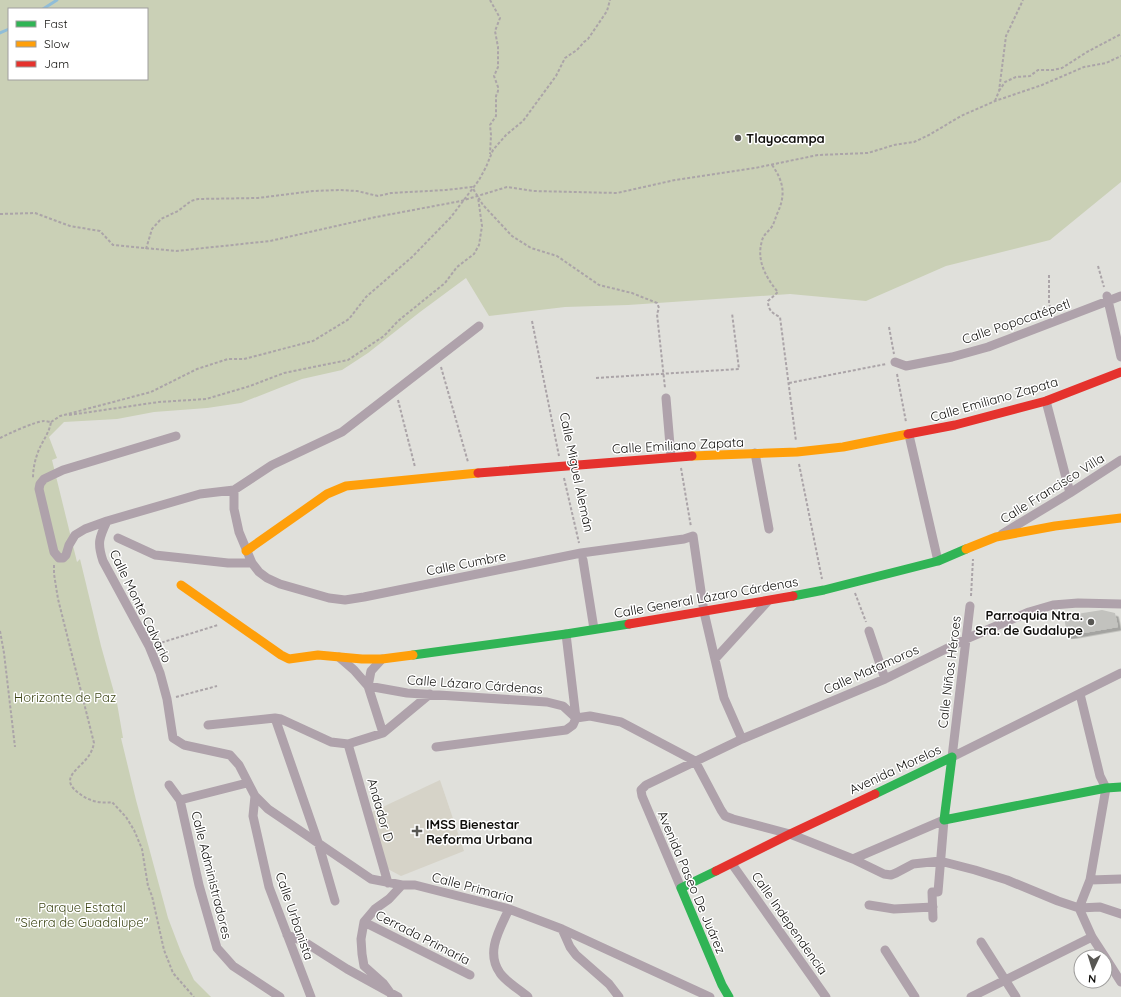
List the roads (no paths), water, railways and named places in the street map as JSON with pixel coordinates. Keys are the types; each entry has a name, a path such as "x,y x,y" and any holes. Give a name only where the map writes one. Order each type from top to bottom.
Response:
{"street":[{"name":"Calle Popocatépetl","path":"895,362 906,366 952,357 988,347 1053,323 1108,299 1121,296"},
{"path":"1108,299 1121,357"},
{"path":"176,436 63,470 44,479 40,484 39,489 56,556 63,558 66,555 69,545 75,535 85,529 107,521 200,494 234,490 272,465 342,432 479,326"},
{"name":"Calle Emiliano Zapata","path":"246,551 335,490 346,486 472,473 675,457 797,452 843,447 955,425 1046,401 1121,372"},
{"path":"666,398 675,457"},
{"path":"1046,401 1070,493"},
{"path":"909,435 938,561"},
{"path":"755,454 760,487 769,528"},
{"name":"Calle Francisco Villa","path":"996,537 1070,493 1121,460"},
{"name":"Calle Cumbre","path":"234,490 234,509 238,532 246,551 258,572 280,584 330,598 345,600 364,597 693,536 704,612"},
{"name":"Calle General Lázaro Cárdenas","path":"181,585 281,655 289,659 296,660 318,655 339,658 382,659 566,634 768,601 824,590 938,561 996,537 1055,526 1121,518"},
{"name":"Calle Monte Calvario","path":"107,521 101,534 98,548 102,561 149,646 160,673 167,699 174,738 184,745"},
{"path":"118,538 155,555 252,563"},
{"path":"582,557 594,629"},
{"path":"715,659 768,601"},
{"name":"Calle Matamoros","path":"641,790 646,785 742,739 885,679 966,639 1029,612 1054,605 1078,603 1121,604"},
{"name":"Calle Niños Héroes","path":"933,907 932,892 938,892 944,820 970,606"},
{"path":"704,612 724,698 742,739"},
{"path":"870,631 885,679"},
{"path":"436,748 566,730 573,725 576,718 566,634"},
{"path":"339,658 354,670 368,686 382,733"},
{"path":"368,686 371,671 382,659"},
{"name":"Avenida Morelos","path":"680,888 952,757 1121,673"},
{"name":"Calle Lázaro Cárdenas","path":"368,686 397,692 547,702 563,706 576,718"},
{"path":"208,725 275,718 281,719 331,742 348,744 382,733 430,694"},
{"path":"1080,694 1100,776 1106,788 1090,880 1079,908 1092,937 1100,949"},
{"path":"576,718 590,716 621,722 695,761 725,816 790,834 853,859 884,874 891,874 913,864 940,861 1007,880 1079,908 1100,907 1121,914"},
{"path":"275,718 318,842 335,901"},
{"name":"Andador D","path":"348,744 388,883"},
{"name":"Calle Primaria","path":"184,745 230,755 239,765 255,796 268,808 363,875 371,879 388,883 415,886 509,909 562,929 710,997"},
{"path":"169,785 180,800 247,783"},
{"path":"853,859 944,820 1106,788 1121,787"},
{"name":"Avenida Paseo De Juárez","path":"641,790 642,796 680,888 722,985 729,997"},
{"name":"Calle Urbanista","path":"255,796 253,816 269,887 311,997"},
{"name":"Calle Administradores","path":"180,800 199,885 217,948 233,966 280,997"},
{"name":"Calle Independencia","path":"732,864 826,997"},
{"path":"1090,880 1121,879"},
{"path":"395,995 364,966 361,939 364,922 375,909 390,899 402,885"},
{"path":"869,905 894,909 933,907 933,918"},
{"path":"509,909 497,935 493,950 495,964 500,974 528,997"},
{"name":"Cerrada Primaría","path":"364,922 470,975"},
{"path":"562,929 570,947 609,984 619,997"},
{"path":"287,935 303,941 348,969 395,995"},
{"path":"971,997 1092,937"},
{"path":"981,942 1016,997"},
{"path":"885,950 915,997"},
{"path":"1113,970 1121,982"},
{"name":"Avenida Paseo De Juárez","path":"722,985 722,997"}],"waterway":[{"path":"45,8 57,0"},
{"path":"0,33 8,29"}],"place":[{"name":"Tlayocampa","path":"738,138"},
{"name":"Parroquia Ntra. Sra. de Gudalupe","path":"1091,622"},
{"name":"IMSS Bienestar Reforma Urbana","path":"417,831"}],"park label":[{"name":"Horizonte de Paz","path":"65,697"},
{"name":"Parque Estatal \"Sierra de Guadalupe\"","path":"82,914"}]}
